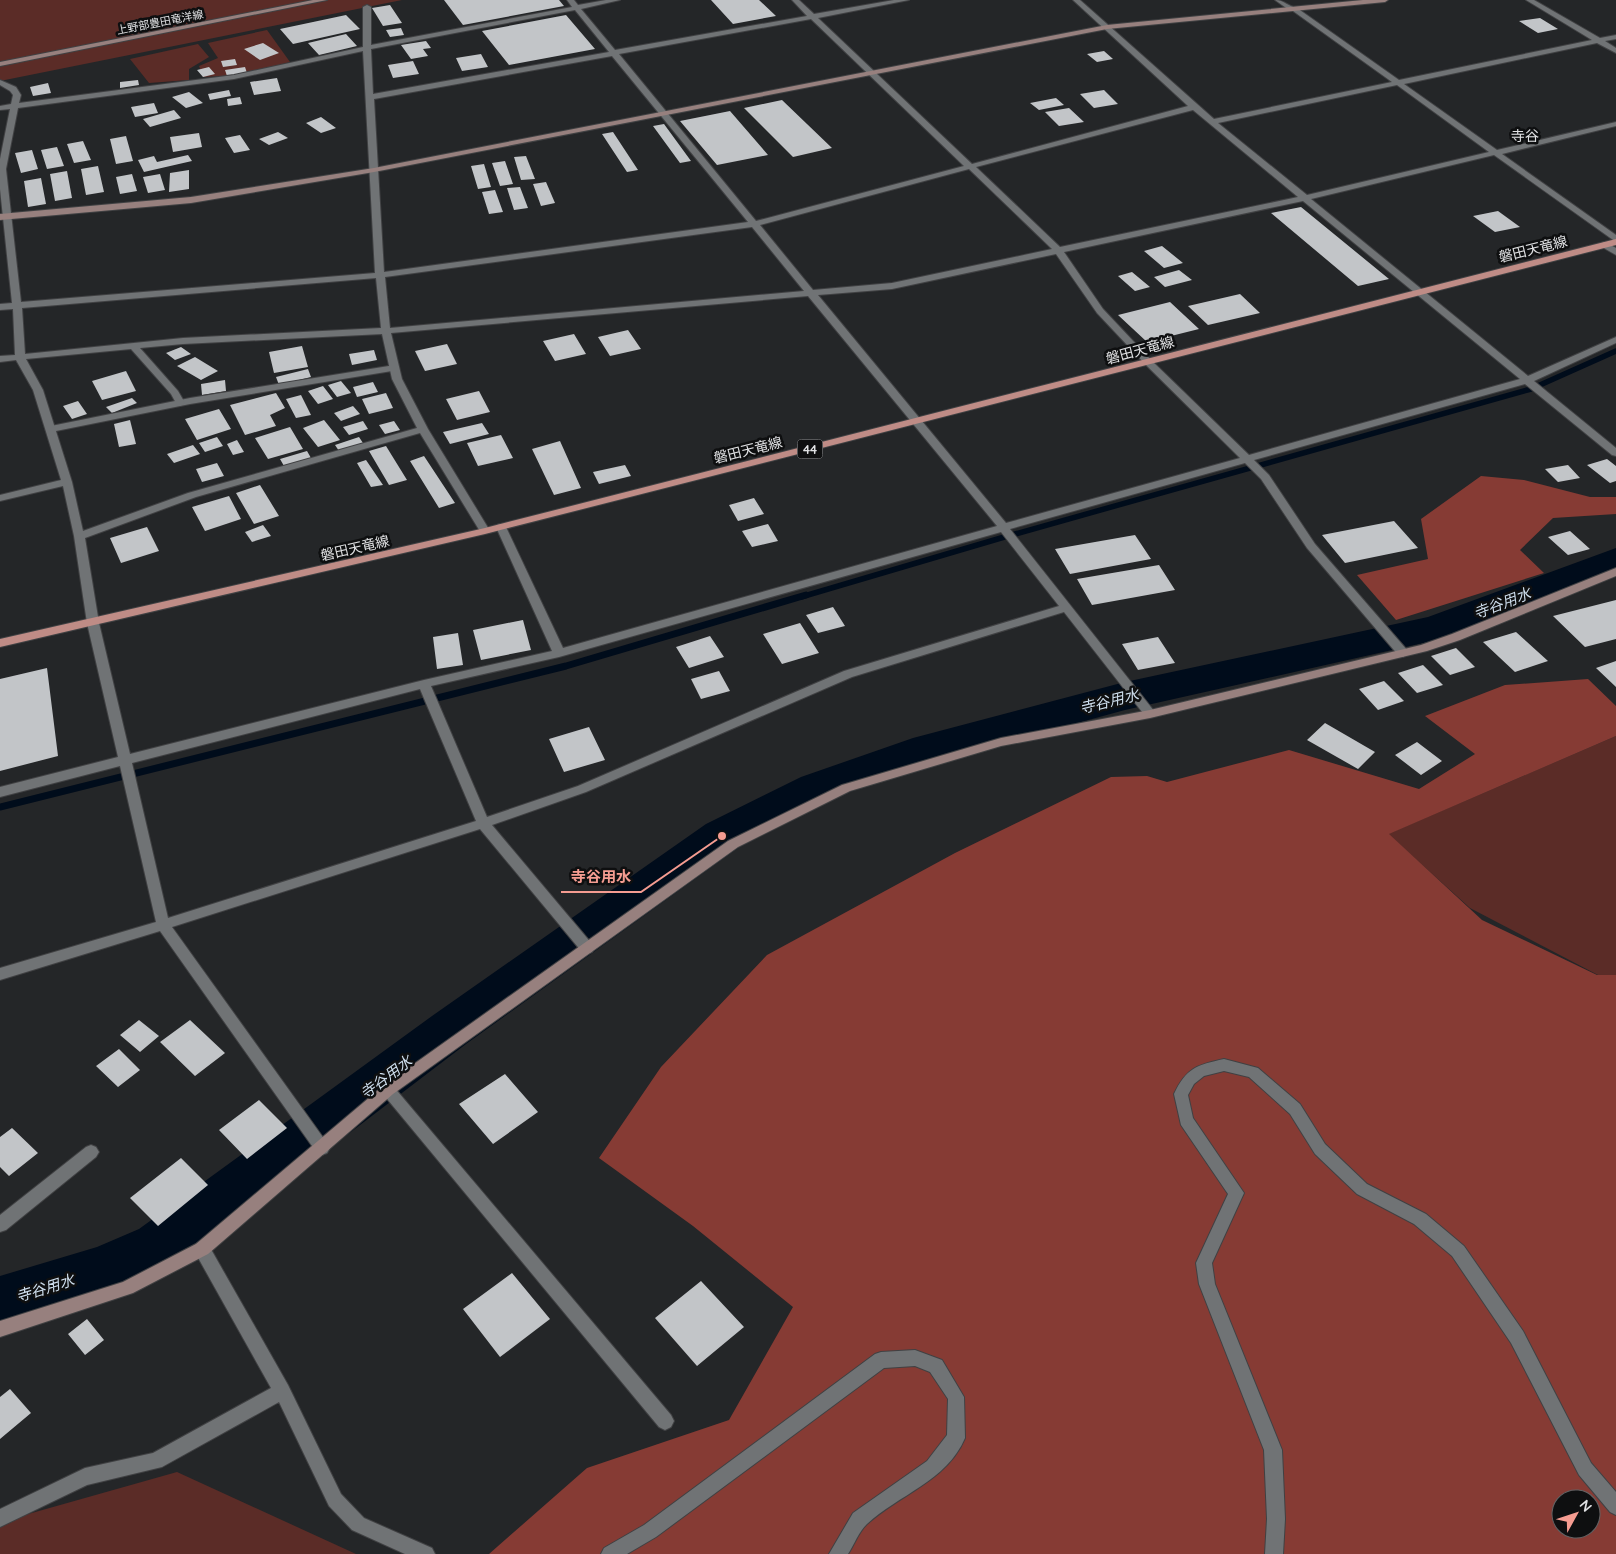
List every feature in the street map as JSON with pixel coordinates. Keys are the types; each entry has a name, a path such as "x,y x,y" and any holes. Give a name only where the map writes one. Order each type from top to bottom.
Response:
{"main road":[{"name":"磐田天竜線","path":"0,643 501,528 1616,241"}],"street":[{"name":"上野部豊田竜洋線","path":"0,64 324,0"},
{"path":"570,0 1067,607 1150,714"},
{"path":"0,108 234,77 367,48 617,0"},
{"path":"796,0 1058,250 1100,312 1265,477 1311,546 1402,653"},
{"path":"371,96 906,0"},
{"path":"1076,0 1194,107 1616,453"},
{"path":"1278,0 1398,83 1616,241"},
{"path":"4,217 191,200 374,170 1107,27 1385,0"},
{"path":"1529,0 1616,51"},
{"path":"367,7 367,48 380,275 386,331 398,379 423,429 485,531"},
{"path":"1212,122 1616,37"},
{"path":"0,82 13,89 17,95 2,169 4,217 17,306 20,358 38,390 67,482 79,536 92,623 126,760 163,925 322,1148"},
{"path":"0,307 380,275 754,224 970,165 1194,107"},
{"path":"0,359 183,341 386,331 892,286 1306,198 1616,124"},
{"path":"1605,245 1616,252"},
{"path":"0,792 424,684 559,653 1527,380 1616,340"},
{"path":"133,346 175,393 180,403"},
{"path":"51,429 180,403 395,368"},
{"path":"79,536 192,495 423,429"},
{"path":"0,498 67,482"},
{"path":"501,528 559,653"},
{"path":"0,1329 127,1288 202,1249 388,1090 733,844 846,788 1001,742 1150,714 1402,653 1456,637 1616,572"},
{"path":"0,974 163,925 483,823 582,789 848,674 1067,607"},
{"path":"424,684 483,823 587,948"},
{"path":"1274,1554 1276,1518 1272,1450 1207,1284 1204,1263 1236,1193 1186,1120 1181,1094 1189,1080 1200,1071 1224,1065 1253,1072 1295,1109 1320,1149 1362,1189 1420,1219 1458,1251 1518,1337 1585,1468 1612,1495"},
{"path":"388,1090 665,1421"},
{"path":"0,1225 92,1152"},
{"path":"202,1249 282,1391 335,1500 358,1524 426,1554"},
{"path":"610,1554 650,1531 881,1360 916,1358 936,1366 956,1397 956,1438 933,1467 859,1519 838,1554"},
{"path":"0,1518 85,1477 156,1461 282,1391"}],"shaded area":[{"path":"0,0 402,0 0,81"},
{"path":"267,30 290,62 243,75 203,77 199,66 218,58 208,43"},
{"path":"198,44 209,57 189,69 189,80 149,83 130,59"},
{"path":"1481,476 1524,480 1590,497 1616,497 1616,514 1553,518 1520,550 1544,573 1396,620 1357,575 1428,559 1421,519"},
{"path":"1588,679 1616,706 1616,736 1389,834 1482,920 1597,975 1616,975 1616,1554 489,1554 587,1468 729,1420 793,1307 693,1226 599,1158 661,1067 767,955 955,853 1111,777 1147,776 1167,782 1289,750 1419,789 1475,754 1425,716 1505,685"},
{"path":"1616,736 1616,975 1598,975 1470,908 1388,834"},
{"path":"177,1472 356,1554 0,1554 0,1522"}],"building":[{"path":"444,0 559,0 564,6 463,25"},
{"path":"711,0 759,0 776,16 733,24"},
{"path":"390,5 402,23 383,26 372,8"},
{"path":"346,15 360,29 293,44 280,29"},
{"path":"566,15 595,49 509,65 482,31"},
{"path":"1540,18 1558,29 1538,33 1519,21"},
{"path":"401,28 404,35 390,37 386,30"},
{"path":"346,34 357,46 319,55 308,43"},
{"path":"426,41 431,48 423,49 428,56 411,59 401,45"},
{"path":"263,43 279,53 260,60 244,49"},
{"path":"1104,51 1113,59 1097,62 1087,54"},
{"path":"481,54 488,67 462,71 456,58"},
{"path":"235,59 237,65 223,67 221,61"},
{"path":"413,61 419,74 393,78 388,65"},
{"path":"209,67 215,74 203,77 197,70"},
{"path":"245,67 247,73 227,76 225,70"},
{"path":"277,78 281,91 254,95 250,82"},
{"path":"138,80 139,85 120,88 120,82"},
{"path":"48,83 51,93 33,96 30,87"},
{"path":"229,90 231,96 210,100 208,94"},
{"path":"1104,90 1118,104 1094,108 1080,94"},
{"path":"189,92 203,103 186,108 172,97"},
{"path":"240,97 242,104 228,106 227,99"},
{"path":"1056,98 1064,105 1039,110 1030,103"},
{"path":"782,100 832,148 793,157 744,108"},
{"path":"154,103 158,113 135,117 131,107"},
{"path":"1069,108 1084,122 1059,126 1045,112"},
{"path":"174,110 181,118 150,127 143,119"},
{"path":"730,111 768,155 717,165 680,121"},
{"path":"321,117 336,128 321,133 306,123"},
{"path":"664,124 691,161 680,163 653,126"},
{"path":"278,132 288,138 269,145 259,139"},
{"path":"613,132 638,170 627,172 602,134"},
{"path":"199,133 202,147 173,152 170,137"},
{"path":"240,135 250,150 234,153 225,138"},
{"path":"126,136 133,161 116,164 110,139"},
{"path":"83,141 91,160 74,163 67,144"},
{"path":"57,147 64,166 47,169 41,150"},
{"path":"32,150 38,169 21,173 15,153"},
{"path":"188,155 192,161 144,172 138,160 154,156 157,162"},
{"path":"526,156 535,179 521,180 514,157"},
{"path":"505,161 513,184 500,186 492,163"},
{"path":"484,164 491,187 478,189 471,166"},
{"path":"98,166 104,192 86,195 81,169"},
{"path":"189,170 189,189 169,192 170,173"},
{"path":"67,171 72,198 55,201 50,174"},
{"path":"132,174 137,191 120,194 116,177"},
{"path":"160,174 165,190 148,193 143,177"},
{"path":"41,178 46,204 28,207 24,181"},
{"path":"546,182 555,203 541,206 533,184"},
{"path":"520,187 528,208 514,210 507,188"},
{"path":"495,190 503,212 489,214 482,192"},
{"path":"1301,207 1389,279 1358,286 1271,213"},
{"path":"1498,211 1520,227 1495,232 1473,216"},
{"path":"1162,246 1183,263 1164,268 1144,251"},
{"path":"1179,270 1192,280 1165,287 1154,277"},
{"path":"1132,272 1150,287 1135,291 1118,276"},
{"path":"1240,294 1260,313 1208,325 1188,306"},
{"path":"1170,302 1199,329 1147,342 1118,315"},
{"path":"628,330 641,349 610,356 598,337"},
{"path":"574,334 586,354 555,361 543,341"},
{"path":"447,344 457,364 425,371 415,351"},
{"path":"302,346 308,367 274,373 269,352"},
{"path":"181,347 191,354 175,360 166,353"},
{"path":"374,350 377,360 352,365 349,354"},
{"path":"195,357 218,371 201,380 177,366"},
{"path":"308,369 311,377 279,385 276,377"},
{"path":"126,371 136,391 102,400 92,381"},
{"path":"225,380 226,391 202,395 201,384"},
{"path":"341,381 351,393 337,397 328,385"},
{"path":"373,382 378,392 357,397 353,387"},
{"path":"323,386 333,399 318,404 308,391"},
{"path":"479,391 490,412 457,420 446,399"},
{"path":"276,393 285,408 270,415 276,426 245,435 230,405"},
{"path":"386,393 393,408 369,414 362,399"},
{"path":"301,395 311,415 296,418 286,399"},
{"path":"132,398 137,403 112,413 106,407"},
{"path":"78,401 87,414 72,419 63,406"},
{"path":"353,406 360,414 341,421 334,413"},
{"path":"219,409 231,429 197,440 185,419"},
{"path":"130,420 136,444 119,447 114,424"},
{"path":"324,420 340,440 318,447 303,428"},
{"path":"363,421 368,429 349,435 343,427"},
{"path":"394,421 400,430 385,434 379,425"},
{"path":"482,423 489,434 450,444 443,432"},
{"path":"290,427 303,449 268,459 255,438"},
{"path":"501,435 513,458 478,466 467,443"},
{"path":"217,437 223,446 205,452 199,443"},
{"path":"359,437 363,443 339,451 335,445"},
{"path":"237,440 244,452 233,455 227,444"},
{"path":"560,441 581,488 554,495 532,449"},
{"path":"193,445 200,454 174,463 167,454"},
{"path":"386,446 407,480 389,485 369,451"},
{"path":"307,451 311,458 284,466 280,459"},
{"path":"424,456 455,503 439,508 410,461"},
{"path":"1607,459 1616,466 1616,481 1610,483 1587,465"},
{"path":"366,460 383,485 371,487 357,463"},
{"path":"217,463 224,476 202,482 196,469"},
{"path":"625,465 631,476 599,484 593,472"},
{"path":"1568,465 1580,478 1558,482 1545,469"},
{"path":"260,485 279,516 254,524 236,493"},
{"path":"229,496 241,519 205,531 192,507"},
{"path":"754,498 764,514 738,521 729,505"},
{"path":"1394,521 1418,548 1345,563 1322,535"},
{"path":"768,524 778,541 752,547 742,531"},
{"path":"263,525 271,536 252,542 245,532"},
{"path":"147,527 159,551 121,563 110,538"},
{"path":"1570,531 1590,549 1568,555 1548,537"},
{"path":"1135,535 1151,559 1070,574 1055,549"},
{"path":"1159,565 1175,590 1092,605 1077,579"},
{"path":"1616,600 1616,639 1585,647 1553,616"},
{"path":"833,607 845,626 818,633 806,615"},
{"path":"523,620 531,650 481,660 473,630"},
{"path":"800,623 819,653 782,664 763,634"},
{"path":"1516,632 1548,661 1515,672 1483,642"},
{"path":"458,633 463,665 437,669 433,637"},
{"path":"710,636 724,657 689,668 676,647"},
{"path":"1158,637 1175,663 1138,670 1122,644"},
{"path":"1456,648 1475,667 1450,675 1431,656"},
{"path":"1616,661 1616,687 1596,668"},
{"path":"1423,665 1443,685 1417,693 1398,673"},
{"path":"47,668 58,756 0,771 0,679"},
{"path":"719,671 730,691 701,699 691,679"},
{"path":"1384,681 1404,701 1378,710 1359,689"},
{"path":"1325,723 1375,752 1358,769 1307,740"},
{"path":"589,727 605,760 564,772 549,739"},
{"path":"1417,742 1442,761 1421,775 1395,755"},
{"path":"139,1020 159,1036 140,1052 120,1035"},
{"path":"190,1020 225,1053 195,1076 160,1042"},
{"path":"119,1049 140,1070 118,1087 96,1066"},
{"path":"505,1074 538,1112 493,1144 459,1104"},
{"path":"259,1100 287,1128 247,1159 219,1130"},
{"path":"12,1128 38,1153 9,1176 0,1167 0,1137"},
{"path":"181,1158 208,1185 158,1226 130,1198"},
{"path":"512,1273 550,1319 500,1357 463,1309"},
{"path":"701,1281 744,1327 697,1366 655,1318"},
{"path":"87,1319 104,1340 85,1355 68,1334"},
{"path":"10,1389 31,1413 0,1439 0,1397"}],"waterway":[{"path":"801,597 1001,538 1531,389 1616,351"},
{"name":"寺谷用水","path":"0,1302 101,1271 158,1247 449,1030 722,836 816,788 913,753 1125,696 1436,628 1616,560"},
{"path":"0,807 566,666 806,595"}],"place":[{"name":"寺谷用水","path":"722,836"}],"district":[{"name":"寺谷","path":"1525,136"}]}
